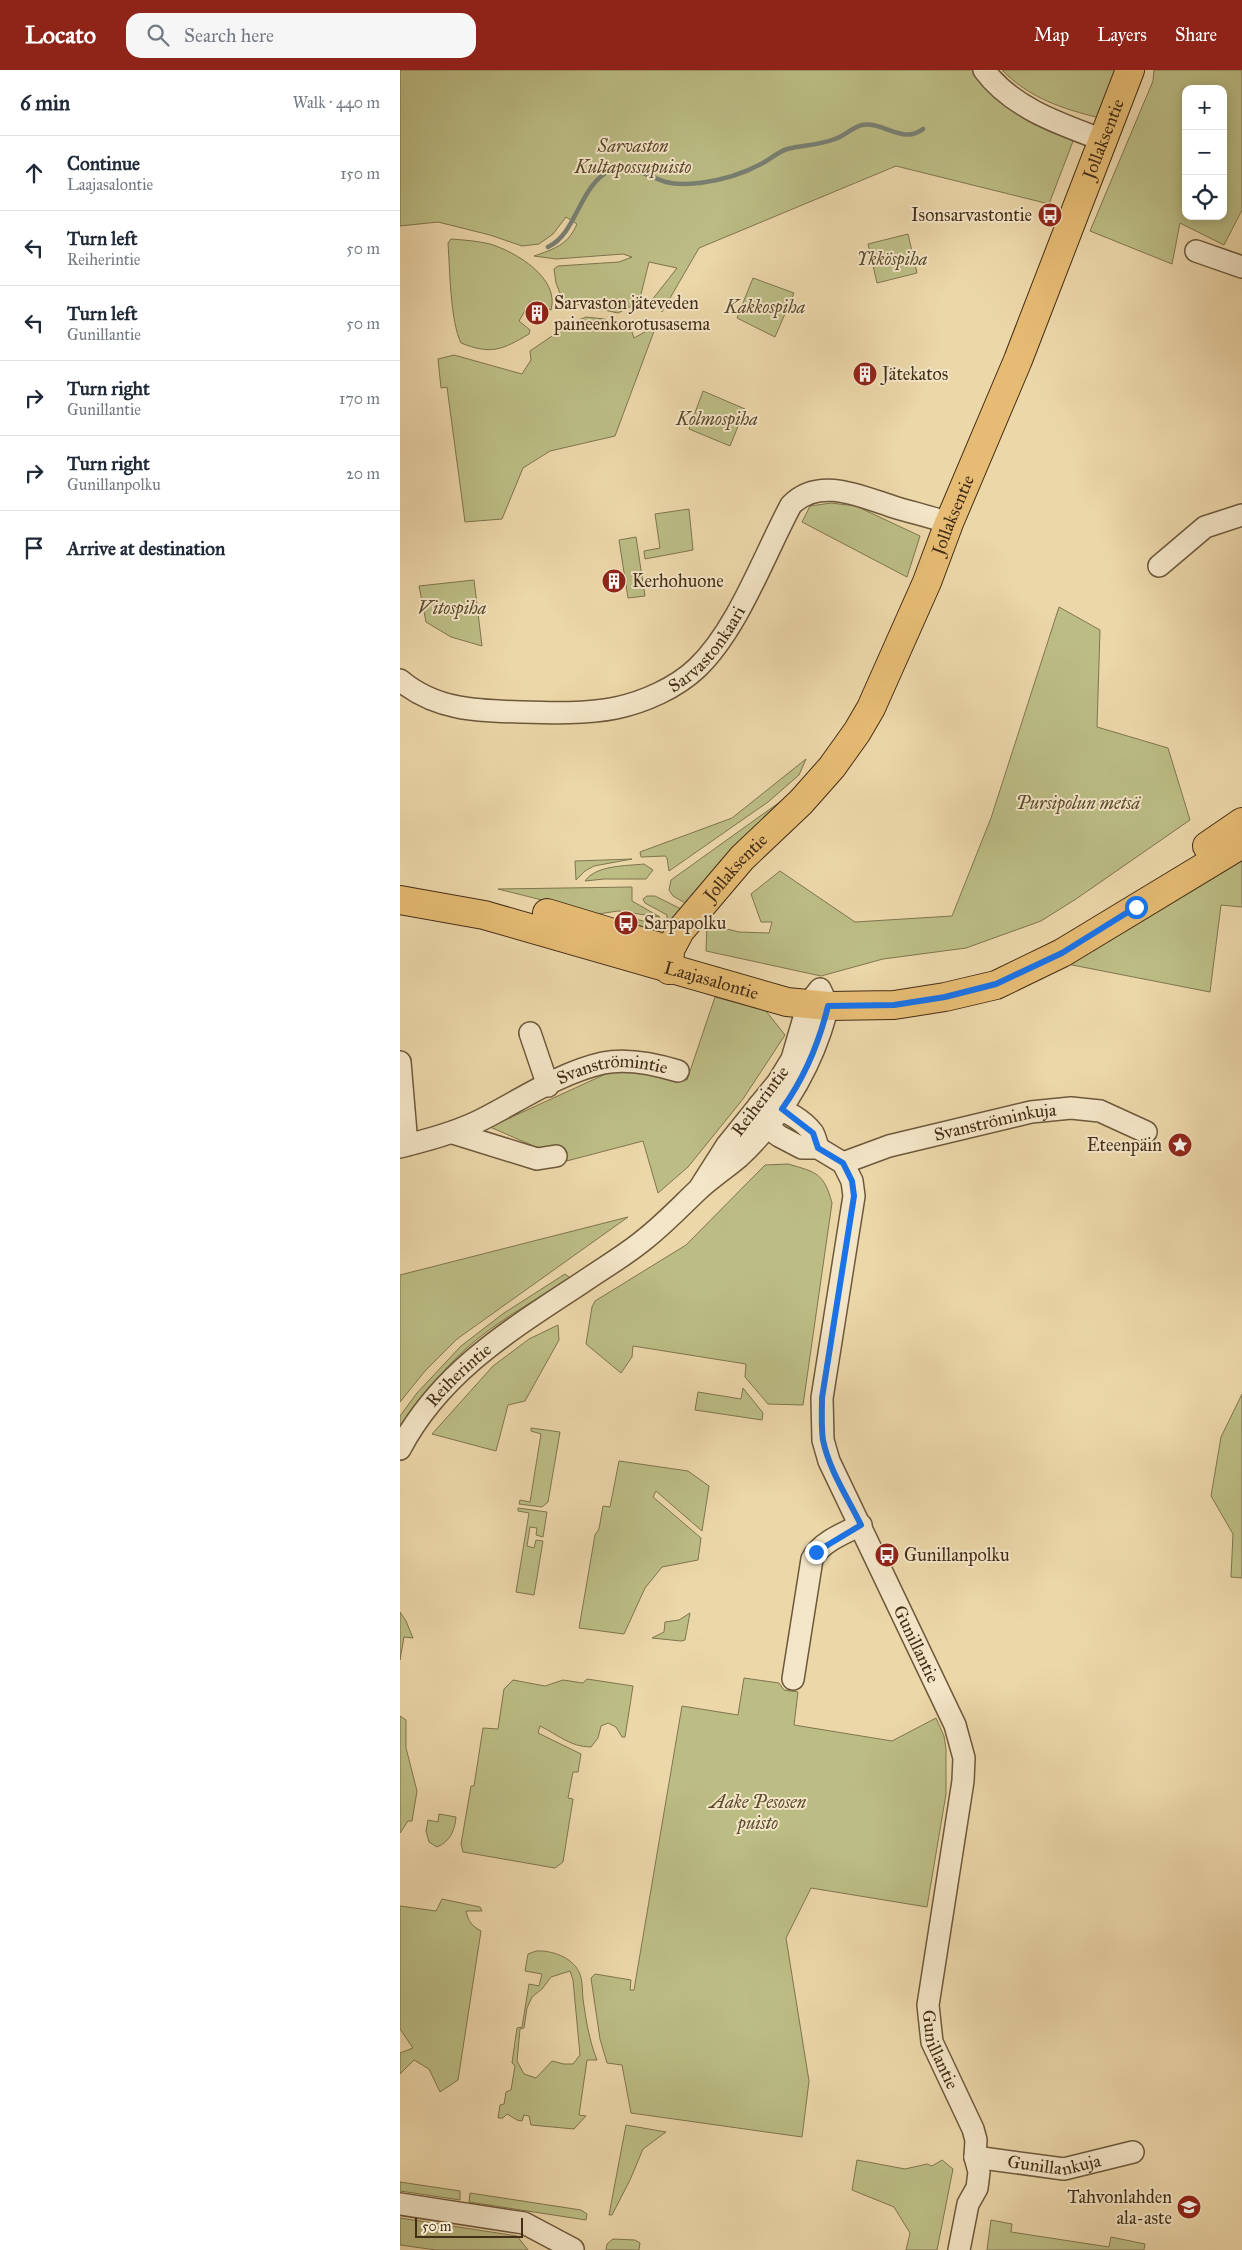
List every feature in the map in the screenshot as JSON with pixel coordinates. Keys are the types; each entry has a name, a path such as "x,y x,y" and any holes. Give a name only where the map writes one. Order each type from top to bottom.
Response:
{"main road":[{"name":"Jollaksentie","path":"679,949 698,910 742,858 801,802 832,767 857,732 885,680 927,582 948,523 1018,360 1130,70"},
{"name":"Laajasalontie","path":"1136,907 1158,881 1242,822"},
{"name":"Laajasalontie","path":"400,895 432,893 486,899 524,907 679,949 787,1002 819,1000 894,1005 945,997 996,984 1062,953 1242,844"},
{"name":"Laajasalontie","path":"400,900 679,949"}],"street":[{"path":"984,70 1015,100 1031,110 1103,140"},
{"path":"1196,251 1242,267"},
{"name":"Sarvastonkaari","path":"400,680 422,695 440,703 459,709 480,712 576,712 632,704 680,680 696,669 711,651 740,605 784,517 797,499 815,492 849,492 948,523"},
{"path":"1159,566 1205,527 1242,515"},
{"name":"Reiherintie","path":"699,1190 727,1145 778,1082 792,1059 819,1000"},
{"name":"Reiherintie","path":"400,1449 440,1392 481,1352 510,1330 644,1240 739,1156 782,1109 794,1092 810,1061 821,1033 819,1000"},
{"name":"Svanströmintie","path":"530,1033 548,1086"},
{"name":"Svanströmintie","path":"403,1146 453,1132 580,1070 603,1063 619,1061 678,1071"},
{"path":"400,1062 403,1146"},
{"path":"818,1148 813,1133 782,1109 759,1106 766,1127 779,1136 802,1148 818,1148 843,1163"},
{"name":"Svanströminkuja","path":"843,1163 889,1146 1054,1108 1100,1111 1146,1132"},
{"path":"453,1132 537,1159 556,1156"},
{"name":"Gunillantie","path":"843,1163 852,1181 854,1196 822,1398 823,1440 829,1461 955,1725 964,1758 963,1781 928,2005 932,2042 973,2129 976,2140 975,2157 966,2171 963,2184 968,2204 960,2250"},
{"path":"793,1679 812,1559 823,1546 861,1525"},
{"name":"Gunillankuja","path":"975,2157 1064,2169 1133,2152"},
{"path":"400,2204 524,2224 573,2249"}],"green space":[{"name":"Sarvaston Kultapossupuisto","path":"400,70 972,70 988,87 1075,136 1049,204 896,166 699,248 662,312 652,300 677,268 649,262 641,294 630,307 618,313 563,301 556,283 554,269 558,266 619,262 632,257 623,254 556,259 534,256 565,242 577,224 566,217 553,234 539,244 522,246 490,235 438,222 400,226"},
{"path":"1002,70 1115,70 1100,118 1073,111 1047,101 1012,80"},
{"path":"1154,70 1242,70 1242,210 1224,245 1180,223 1172,264 1090,231 1153,81"},
{"name":"Ykköspiha","path":"908,234 917,273 877,283 868,244"},
{"path":"451,239 481,242 500,248 523,260 543,277 549,287 552,298 551,310 530,302 519,321 530,330 529,334 504,347 489,350 461,343 457,333 451,295 448,243"},
{"name":"Kakkospiha","path":"753,278 794,293 775,337 737,318"},
{"path":"586,317 604,319 631,329 634,338 656,326 615,436 550,451 523,468 502,519 465,522 447,387 441,388 438,359 454,355 522,374 531,360 530,351 571,323"},
{"name":"Kolmospiha","path":"703,391 745,409 730,446 689,429"},
{"path":"831,503 856,506 920,536 907,577 802,522 810,506"},
{"path":"689,509 693,550 645,559 644,551 660,548 655,514"},
{"path":"636,537 645,596 628,598 619,540"},
{"name":"Vitospiha","path":"474,580 482,646 451,637 426,622 419,586"},
{"name":"Pursipolun metsä","path":"1059,607 1100,630 1097,727 1168,748 1190,820 1041,921 966,948 883,959 821,976 706,951 707,924 739,932 769,933 772,922 761,922 751,894 780,871 855,922 952,916 991,818"},
{"path":"806,759 799,775 768,802 669,871 665,856 641,857 640,852 732,818"},
{"path":"791,794 723,860 687,904 673,896 669,890 671,880"},
{"path":"632,859 594,866 585,871 576,880 575,861"},
{"path":"1242,860 1242,907 1221,905 1210,992 1062,963"},
{"path":"644,864 653,870 646,879 585,881 596,872 604,869"},
{"path":"632,887 632,901 660,917 618,911 598,914 498,889"},
{"path":"647,896 655,896 683,910 674,923 662,929 661,932 625,921 626,917 653,922 667,919 667,915 645,903 643,899"},
{"path":"715,997 766,1011 785,1035 743,1099 688,1167 658,1193 643,1141 555,1164 545,1151 490,1127 610,1072 640,1072 687,1080"},
{"path":"788,1164 806,1169 818,1175 826,1185 832,1203 803,1405 768,1404 745,1377 746,1364 633,1346 632,1357 621,1373 586,1344 592,1307 595,1301 686,1245 765,1165"},
{"path":"628,1217 457,1339 425,1371 400,1402 400,1275"},
{"path":"565,1274 570,1278 498,1323 465,1350 435,1381 400,1427 400,1416 417,1393 461,1346 504,1313"},
{"path":"558,1325 559,1340 525,1401 508,1405 496,1451 432,1434 493,1366 529,1339"},
{"path":"743,1388 763,1413 762,1420 695,1410 698,1392 741,1399"},
{"path":"1242,1394 1242,1578 1231,1577 1233,1534 1211,1496 1221,1437"},
{"path":"531,1428 560,1432 548,1502 542,1507 519,1504 520,1500 530,1502 541,1434 531,1431"},
{"path":"619,1461 688,1471 709,1486 702,1531 656,1491 653,1497 701,1538 698,1560 662,1567 645,1588 624,1634 579,1628 595,1535 599,1529 603,1506 610,1507"},
{"path":"518,1508 547,1512 543,1537 536,1535 537,1528 530,1527 527,1546 534,1548 536,1540 543,1541 534,1595 516,1592 529,1513 518,1511"},
{"path":"400,1612 413,1638 404,1637 400,1660"},
{"path":"690,1613 685,1640 652,1638 664,1632 665,1622 679,1620"},
{"name":"Aake Pesosen puisto","path":"744,1678 779,1683 784,1690 798,1692 794,1725 892,1741 936,1718 944,1736 946,1749 946,1794 927,1907 811,1888 786,1938 809,2081 802,2137 631,2113 622,2065 607,2063 600,2039 591,1978 595,1974 631,1980 630,1990 634,1990 682,1706 738,1715"},
{"path":"587,1679 633,1686 625,1737 622,1737 616,1727 608,1723 601,1726 598,1738 591,1747 583,1746 570,1742 540,1726 538,1733 581,1754 578,1772 573,1772 568,1798 573,1799 563,1862 555,1868 463,1852 461,1844 471,1786 474,1786 483,1728 498,1729 504,1689 513,1680 545,1686 563,1680 583,1683"},
{"path":"400,1716 406,1720 406,1748 417,1791 412,1821 408,1821 400,1833"},
{"path":"439,1814 456,1817 451,1835 442,1845 437,1847 429,1842 426,1831 428,1820 438,1822"},
{"path":"442,1899 480,1907 482,1911 466,1911 471,1923 481,1931 458,2080 440,2092 429,2069 414,2060 400,2074 400,2053 413,2048 400,2029 400,1906 436,1911"},
{"path":"542,1951 560,1955 576,1967 581,1978 587,2022 597,2060 587,2060 579,2115 586,2116 574,2129 531,2125 529,2116 524,2115 522,2121 507,2114 503,2118 498,2118 500,2105 504,2104 506,2092 511,2090 515,2066 512,2063 517,2028 522,2027 529,1984 539,1986 542,1974 525,1971 528,1954","holes":["570,1971 573,1980 580,2055 573,2064 552,2061 536,2078 524,2074 517,2061 520,2029 524,2028 527,2008 532,1997 542,1989 551,1977"]},
{"path":"626,2125 666,2132 643,2149 612,2215 609,2215"},
{"path":"857,2160 905,2169 927,2164 932,2166 942,2160 953,2169 937,2250 906,2250 910,2233 894,2207 852,2190"},
{"path":"400,2182 460,2191 460,2200 400,2191"},
{"path":"470,2193 581,2210 587,2214 586,2220 469,2202"},
{"path":"400,2218 517,2236 528,2250 436,2250 400,2245"},
{"path":"991,2220 1012,2224 1011,2232 1109,2247 1111,2237 1145,2244 1144,2250 987,2250"},
{"path":"613,2239 635,2240 640,2243 639,2250 606,2250 607,2244"}],"waterway":[{"path":"548,247 566,231 592,186 601,176 612,170 619,168 633,169 670,183 700,183 739,174 754,168 784,150 829,141 862,125 878,126 908,135 923,129"}],"place":[{"name":"Isonsarvastontie","path":"1050,215"},
{"name":"Sarvaston jäteveden paineenkorotusasema","path":"537,313"},
{"name":"Jätekatos","path":"865,374"},
{"name":"Kerhohuone","path":"614,581"},
{"name":"Sarpapolku","path":"626,923"},
{"name":"Eteenpäin","path":"1180,1145"},
{"name":"Gunillanpolku","path":"887,1555"},
{"name":"Tahvonlahden ala-aste","path":"1189,2207"}],"route":[{"path":"816,1552 823,1546 861,1525 829,1461 823,1440 822,1423 822,1398 854,1196 852,1181 843,1163 818,1148 813,1133 782,1109 794,1092 810,1061 821,1033 828,1006 894,1005 945,997 996,984 1062,953 1136,907"}]}
